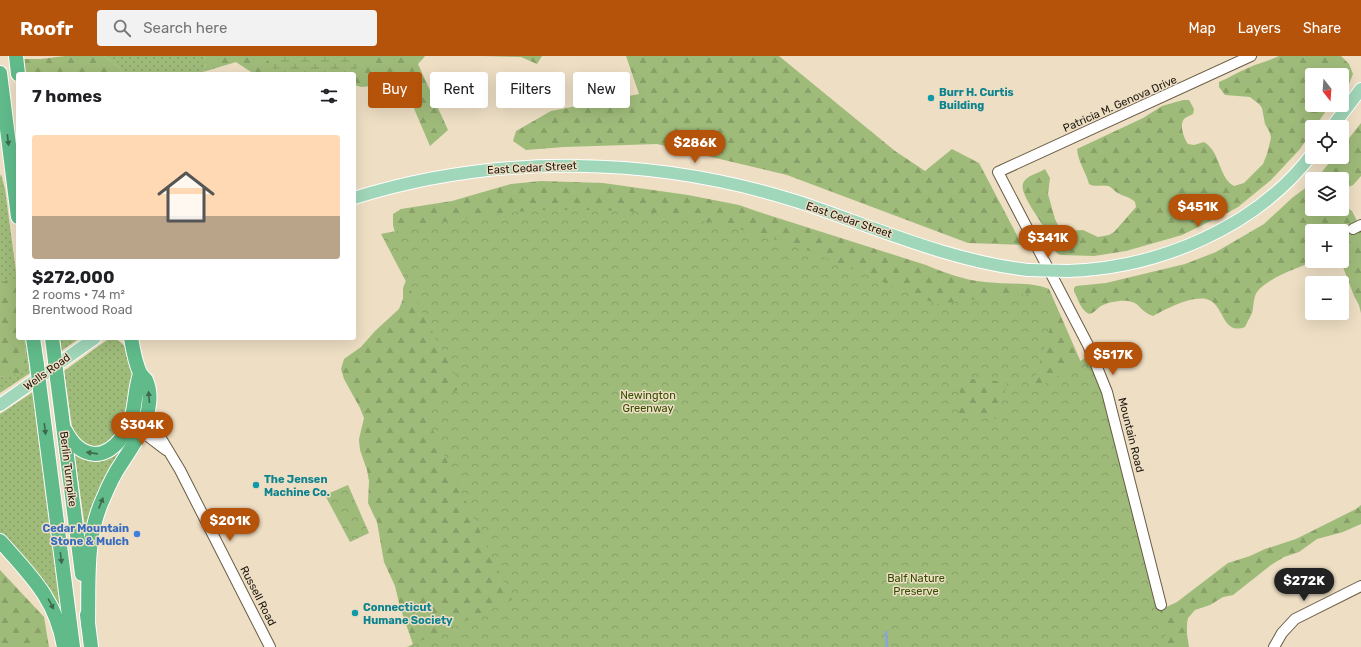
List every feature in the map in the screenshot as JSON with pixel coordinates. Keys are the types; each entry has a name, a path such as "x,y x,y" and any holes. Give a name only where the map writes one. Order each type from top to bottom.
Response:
{"highway":[{"path":"16,56 18,72"},
{"path":"0,73 16,201"},
{"name":"Berlin Turnpike","path":"33,340 73,647"},
{"name":"Berlin Turnpike","path":"52,340 91,647"},
{"path":"88,624 89,558 95,522 102,498 120,465 138,423 150,402 145,380 140,374 129,341"},
{"path":"62,422 65,431 74,444 79,449 92,454 99,454 111,449 138,423"},
{"path":"0,541 44,592 56,616 64,647"}],"main road":[{"path":"1337,120 1361,88"},
{"name":"East Cedar Street","path":"356,197 409,184 489,170 571,166 652,171 706,179 759,190 799,202 961,257 989,264 1028,270 1068,271 1100,268 1135,262 1173,250 1209,236 1239,219 1262,202 1305,163"},
{"name":"Wells Road","path":"0,405 92,340"}],"street":[{"name":"Patricia M. Genova Drive","path":"998,172 1251,56"},
{"name":"Mountain Road","path":"998,172 1088,345 1107,392 1161,605"},
{"name":"Russell Road","path":"138,423 167,451 180,470 270,647"},
{"path":"1274,647 1282,633 1296,619 1361,586"}],"green space":[{"path":"65,56 104,56 120,68 122,72 25,72 24,59 41,59"},
{"path":"104,56 204,56 206,63 203,72 122,72 120,68"},
{"path":"204,56 425,56 418,64 422,72 368,72 368,86 362,87 356,86 356,72 251,72 236,62 203,72 206,63"},
{"path":"264,56 362,56 359,66 353,72 276,72"},
{"path":"482,56 542,56 537,64 521,57"},
{"path":"626,56 779,56 895,151 925,171 952,149 979,163 1022,245 968,243 787,175 657,144 564,147 526,150 513,141 516,131 551,111 573,107 573,108 630,108 630,96 639,94"},
{"path":"1279,56 1341,56 1349,64 1353,74 1349,84 1349,68 1305,68 1305,112 1325,112 1320,120 1305,120 1305,142 1271,180 1238,207 1182,235 1126,251 1094,256 1061,255 1055,251 1047,231 1028,202 1023,189 1024,181 1032,175 1045,169 1050,178 1048,194 1055,219 1060,229 1065,231 1083,230 1098,237 1109,235 1114,232 1136,207 1135,202 1109,187 1094,186 1089,184 1077,149 1143,118 1162,106 1183,100 1189,100 1194,109 1193,114 1184,119 1182,125 1186,142 1194,145 1204,142 1210,146 1225,177 1229,182 1234,186 1244,183 1263,164 1271,138 1270,133 1265,124 1262,108 1259,104 1250,97 1225,95 1219,87 1219,82"},
{"path":"422,73 430,90 430,108 438,108 448,130 430,146 414,108 422,108"},
{"path":"1361,123 1361,176 1353,185 1349,187 1349,172 1322,172 1328,164 1349,164 1349,138"},
{"path":"1,174 5,189 16,281 0,283"},
{"name":"Newington Greenway","path":"541,181 603,183 688,195 739,205 962,278 993,283 1033,285 1049,289 1097,399 1164,608 1177,602 1228,563 1296,539 1356,509 1361,505 1361,524 1343,532 1317,539 1299,552 1284,557 1271,565 1233,595 1223,597 1210,605 1195,610 1188,618 1187,623 1189,647 414,647 400,607 395,586 384,562 377,522 368,503 369,481 360,450 359,439 364,418 344,379 341,369 344,359 361,347 375,331 399,309 403,299 403,288 407,278 393,225 393,214 401,209 452,201 511,184"},
{"path":"1305,188 1305,216 1349,216 1349,209 1352,211 1361,229 1361,313 1349,283 1349,276 1346,276 1343,268 1349,268 1349,224 1305,224 1305,265 1276,277 1257,292 1254,299 1252,313 1245,327 1237,329 1231,327 1217,306 1206,299 1193,299 1186,301 1153,316 1146,313 1135,303 1129,301 1116,301 1108,303 1089,314 1080,304 1074,291 1076,286 1106,283 1185,264 1216,252 1264,224"},
{"name":"Newington Greenway","path":"543,210 640,212 682,217 729,226 800,247 936,304 1032,293 1040,294 1056,307 1031,393 1088,356 1104,391 1169,647 407,647 512,600 422,407 462,388 381,234 502,213","holes":["961,378 1007,382 997,419 958,415"]},
{"path":"13,278 16,280 16,340 24,340 26,357 26,363 22,372 5,377 0,376 0,283"},
{"path":"24,340 26,340 30,373 0,393 0,376 5,377 26,357"},
{"path":"60,340 77,340 61,351"},
{"path":"107,340 116,340 122,343 128,353 132,365 132,380 128,409 120,431 105,447 84,448 73,433 64,371"},
{"path":"33,392 65,630 0,537 0,414"},
{"path":"133,429 87,527 85,527 74,451 86,457"},
{"path":"348,485 369,533 350,542 325,495"},
{"path":"0,570 44,617 49,647 0,647"}],"waterway":[{"path":"886,632 887,647"}],"place":[{"name":"Burr H. Curtis Building","path":"931,98"},
{"name":"The Jensen Machine Co.","path":"256,485"},
{"name":"Cedar Mountain Stone & Mulch","path":"137,534"},
{"name":"Connecticut Humane Society","path":"355,613"}],"park label":[{"name":"Balf Nature Preserve","path":"916,584"}]}
